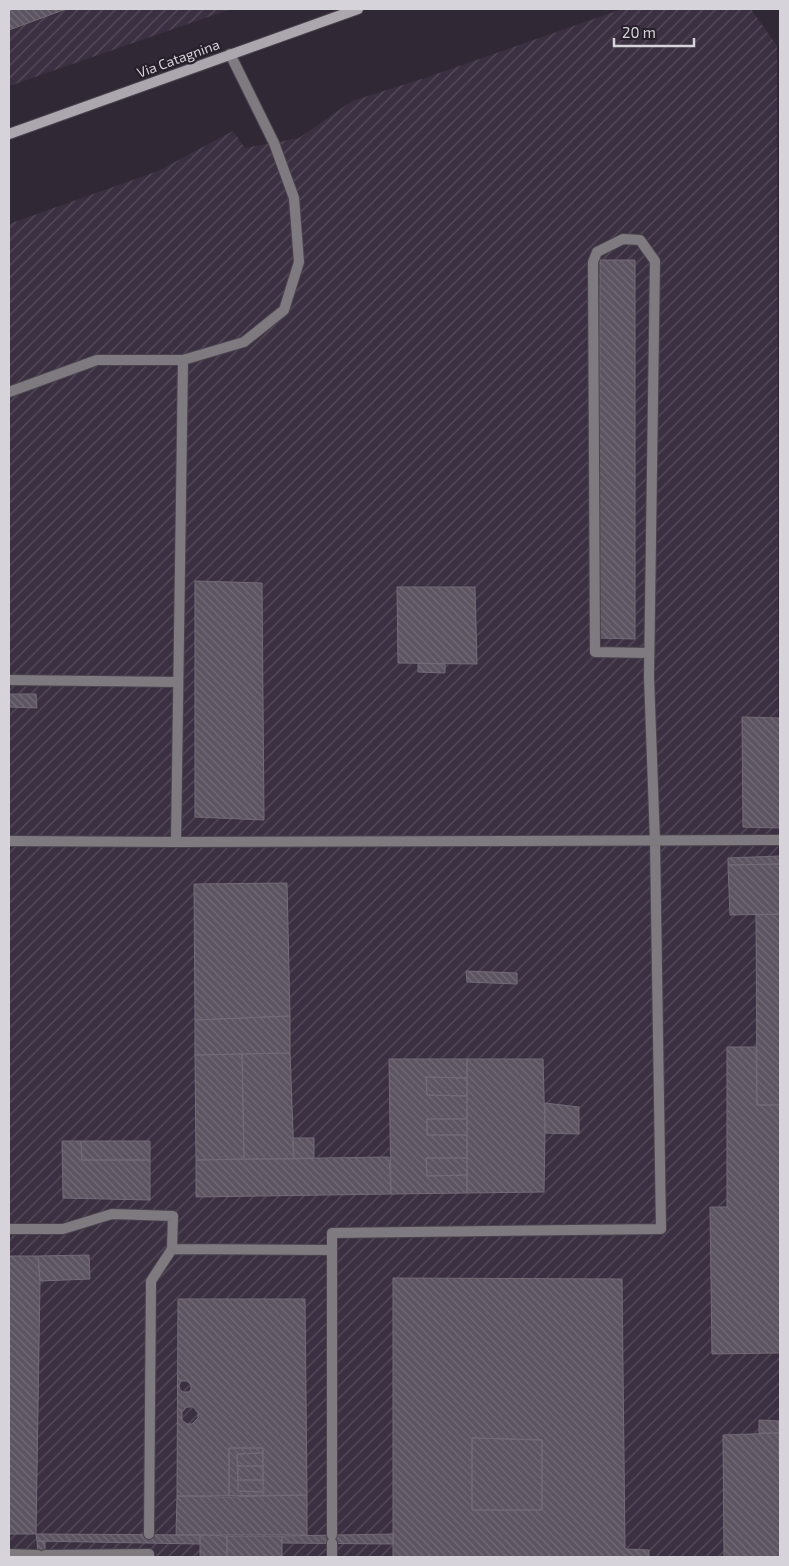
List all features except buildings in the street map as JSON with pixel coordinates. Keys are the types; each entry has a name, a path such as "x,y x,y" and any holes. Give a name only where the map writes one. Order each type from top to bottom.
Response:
{"main road":[{"name":"Via Catagnina","path":"9,134 358,9"}],"lane":[{"path":"9,392 97,360 183,360 244,342 284,310 299,262 294,198 274,143 230,54"},
{"path":"332,1557 332,1233 661,1229 649,653 655,261 640,240 623,240 597,252 593,262 595,652 649,653"},
{"path":"176,842 183,360"},
{"path":"9,680 178,682"},
{"path":"9,841 780,840"},
{"path":"9,1229 63,1229 112,1214 173,1216 172,1250 151,1280 149,1547 42,1555 9,1554"},
{"path":"172,1250 332,1250"}],"shaded area":[{"path":"9,9 231,9 9,86"},
{"path":"622,9 751,9 777,46 780,1557 9,1557 9,224 158,171 233,131 245,148 299,138 352,101 425,78"}]}
